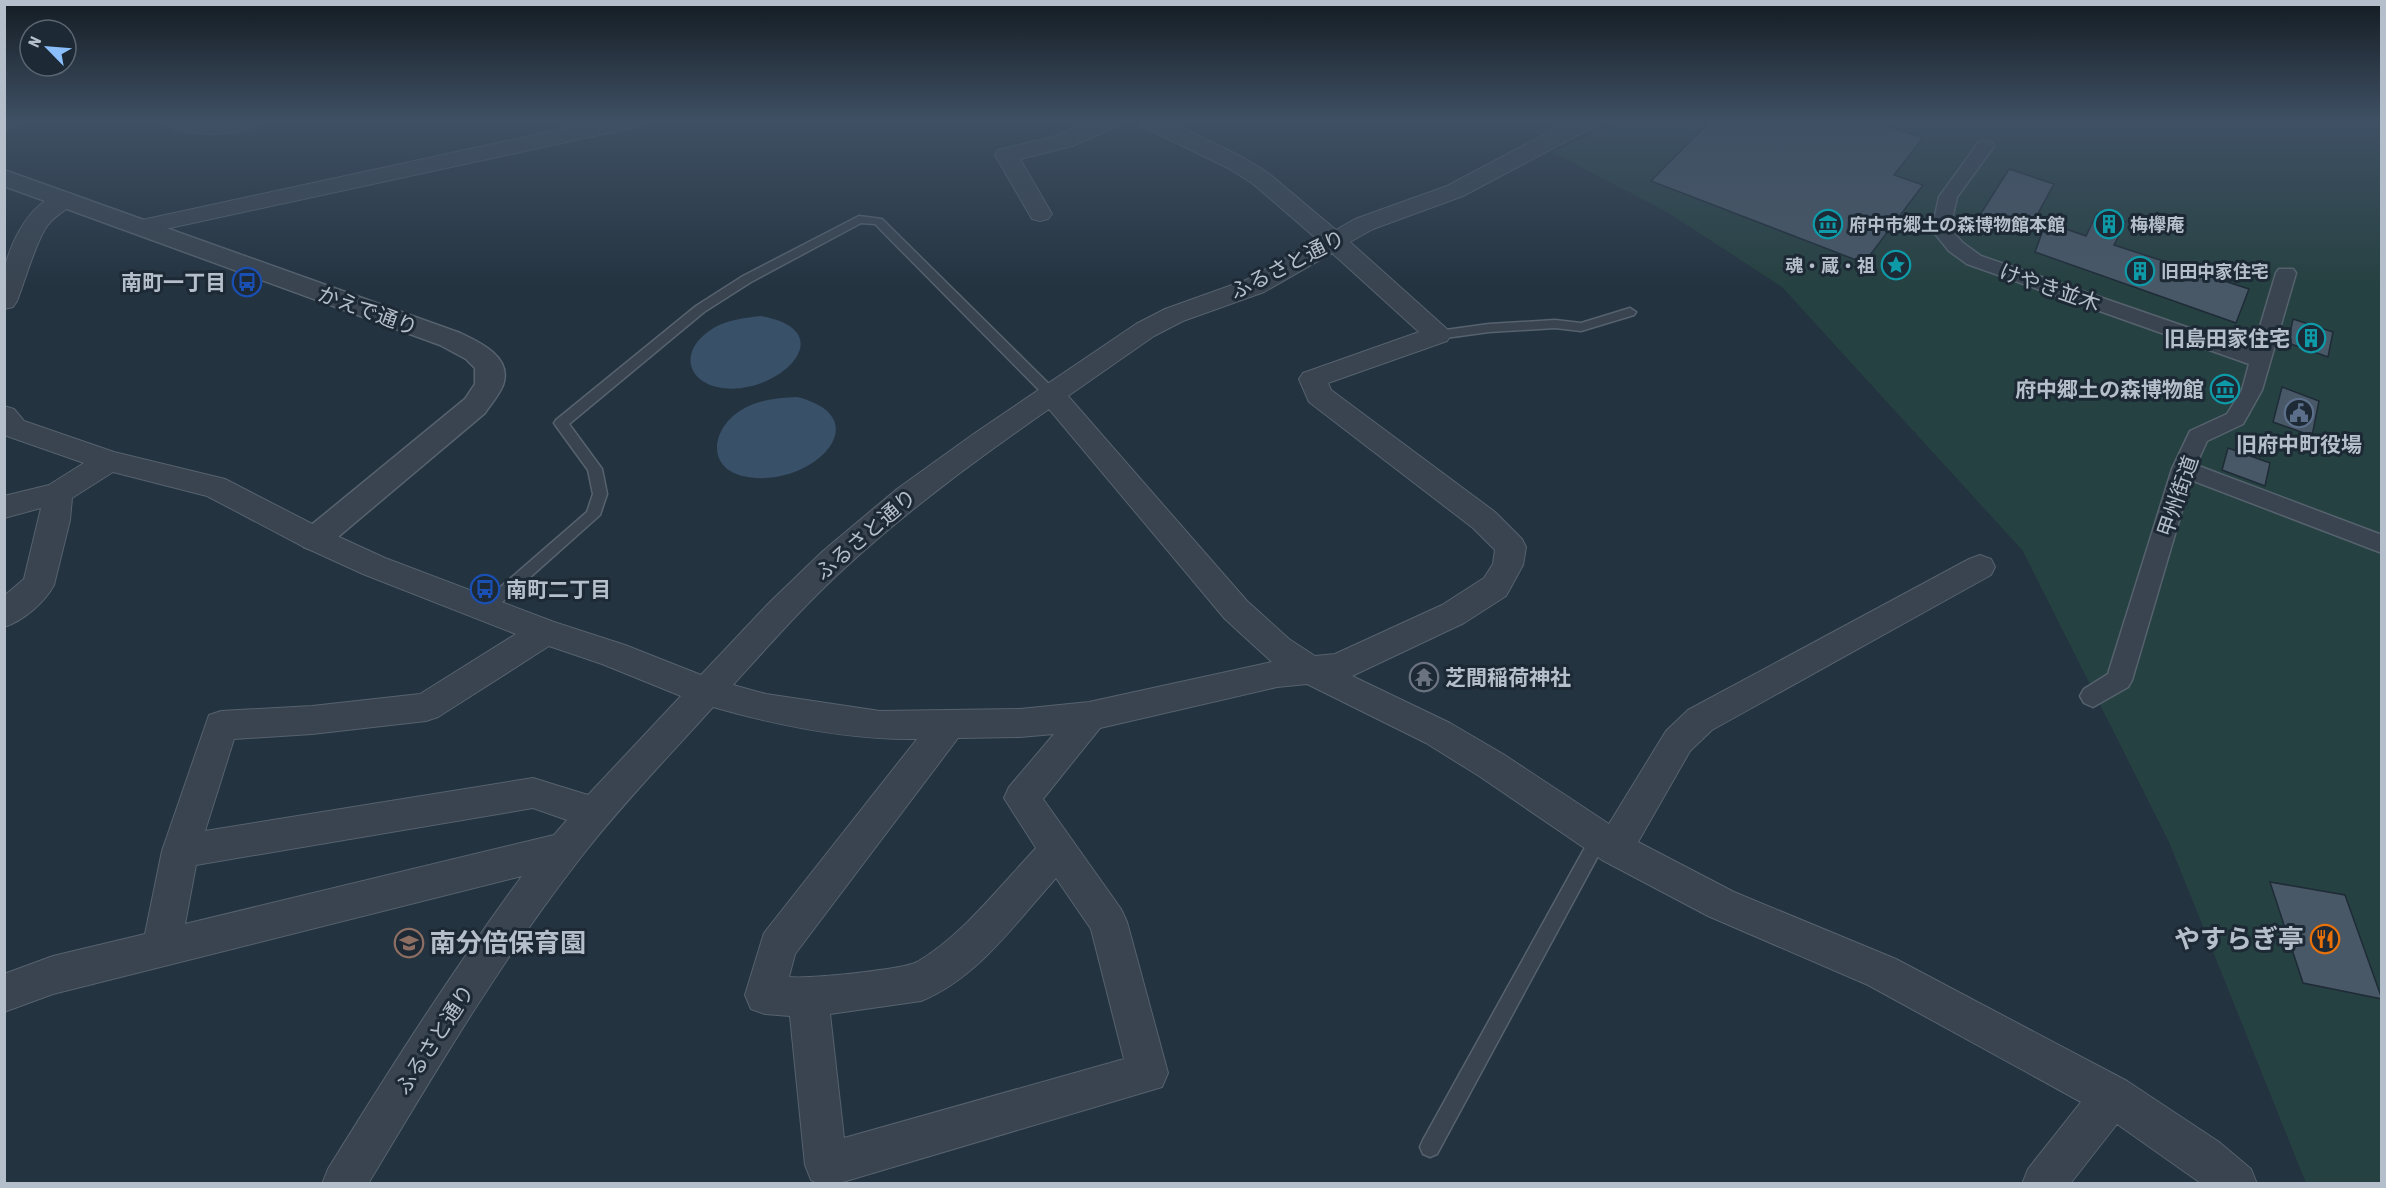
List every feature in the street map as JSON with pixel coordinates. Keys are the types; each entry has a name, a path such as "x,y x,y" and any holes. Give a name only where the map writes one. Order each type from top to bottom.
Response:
{"street":[{"path":"142,227 375,176"},
{"path":"1018,176 1040,214"},
{"path":"8,424 109,461 215,487 315,539 374,566 545,632 613,654 658,674 766,708 880,725 947,726 1020,723 1089,716 1277,674 1339,667 1453,614 1495,587 1508,566 1511,547 1484,520 1319,395 1313,379 1438,335 1290,202 1255,176"},
{"name":"ふるさと通り","path":"343,1184 458,999 566,849 595,813 765,626 833,559 913,491 983,440 1144,330 1174,315 1255,286 1364,224 1455,191 1482,176"},
{"name":"けやき並木","path":"1963,176 1948,197 1941,230 1956,247 1974,260 2260,360"},
{"name":"かえで通り","path":"4,177 450,339 476,352 489,366 489,384 475,406 315,539"},
{"path":"4,301 33,228 47,210 64,199"},
{"name":"甲州街道","path":"2093,696 2119,680 2148,579 2167,528 2183,469 2198,436 2235,419 2252,390 2286,273"},
{"path":"1052,395 1236,610 1277,648 1311,671 1438,733 1491,765 1607,843 1721,904 1882,972 2112,1096 2204,1157 2236,1184"},
{"path":"4,507 58,493 109,461"},
{"path":"2183,469 2382,544"},
{"path":"4,615 38,585 55,520 58,493"},
{"path":"1607,843 1678,741 1700,720 1980,567"},
{"path":"161,948 180,851 221,725 312,720 426,707 545,632"},
{"path":"808,998 826,1165 1148,1073 1108,922 1022,798 1089,716"},
{"path":"947,726 778,946 765,995 808,998 921,982 961,955 1058,850"},
{"path":"180,851 533,793 595,813"},
{"path":"4,993 53,975 566,849"},
{"path":"2043,1184 2112,1096"}],"lane":[{"path":"486,608 593,515 600,494 595,469 561,423 700,309 747,279 859,219 878,221 1052,395"},
{"path":"1438,335 1489,328 1555,324 1581,327 1630,312"},
{"path":"1430,1147 1607,843"}],"green space":[{"path":"1599,176 2381,176 2381,1183 2306,1183 2169,842 2023,551 1782,287 1667,212"}],"water":[{"path":"761,316 786,324 798,335 800,347 794,361 781,373 764,382 743,388 722,388 701,380 691,366 693,348 700,339 715,327 727,322"},
{"path":"797,397 822,407 834,420 835,434 828,449 814,462 794,472 772,478 748,477 734,473 724,466 717,447 724,426 732,417 756,403"}],"building":[{"path":"1655,176 1898,176 1923,185 1864,263 1651,181"},
{"path":"2004,176 2031,176 2054,184 2026,235 1978,218"},
{"name":"旧田中家住宅","path":"2097,213 2126,222 2114,245 2249,289 2236,323 2035,252 2046,222 2086,236"},
{"name":"旧島田家住宅","path":"2293,319 2333,332 2328,357 2288,343"},
{"name":"旧府中町役場","path":"2282,387 2319,401 2312,436 2273,422"},
{"path":"2228,448 2270,463 2265,486 2222,470"},
{"name":"やすらぎ亭","path":"2270,882 2345,895 2382,999 2303,983"}],"place":[{"name":"府中市郷土の森博物館本館","path":"1828,224"},
{"name":"梅欅庵","path":"2109,224"},
{"name":"魂・蔵・祖","path":"1896,265"},
{"name":"旧田中家住宅","path":"2140,271"},
{"name":"南町一丁目","path":"247,282"},
{"name":"旧島田家住宅","path":"2311,338"},
{"name":"府中郷土の森博物館","path":"2225,389"},
{"name":"旧府中町役場","path":"2299,413"},
{"name":"南町二丁目","path":"485,589"},
{"name":"芝間稲荷神社","path":"1424,677"},
{"name":"やすらぎ亭","path":"2325,939"},
{"name":"南分倍保育園","path":"409,943"}]}
